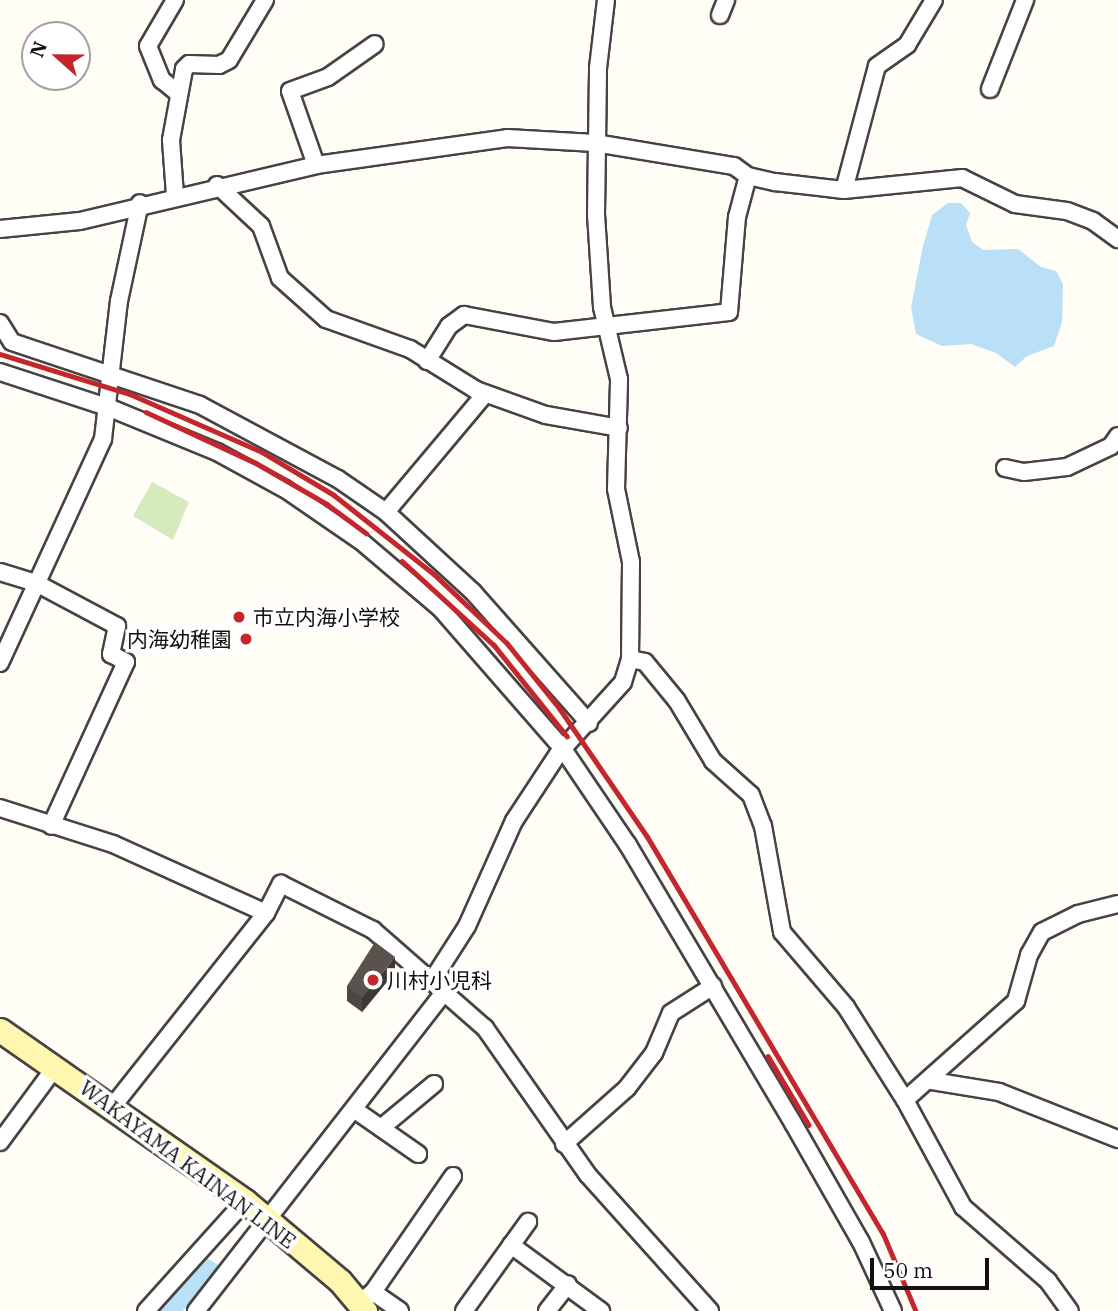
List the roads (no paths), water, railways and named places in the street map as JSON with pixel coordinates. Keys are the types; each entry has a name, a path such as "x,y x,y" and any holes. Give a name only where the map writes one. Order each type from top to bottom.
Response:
{"main road":[{"name":"WAKAYAMA KAINAN LINE","path":"0,1030 56,1066 245,1201 366,1302"}],"street":[{"path":"175,0 148,46 162,80 178,93"},
{"path":"175,195 170,140 178,93 186,66 219,65 229,60 265,0"},
{"path":"433,979 467,926 514,821 563,749 589,723 622,682 630,659 631,562 616,489 619,379 607,324 596,215 595,143 606,0"},
{"path":"844,190 877,66 907,45 934,0"},
{"path":"990,89 1025,0"},
{"path":"316,165 290,91 328,77 375,44"},
{"path":"0,229 79,221 216,185 316,165 508,138 595,143 734,166 748,176 844,190 962,178 1015,204 1076,214 1118,239"},
{"path":"427,361 449,326 464,315 487,316 544,332 729,312 737,217 748,176"},
{"path":"216,185 261,226 280,278 326,319 384,338 485,394 546,415 619,428"},
{"path":"0,663 103,439 110,408 119,301 140,203"},
{"path":"0,323 6,340 113,373 200,405 260,435 386,512 473,592 589,723"},
{"path":"0,372 110,408 217,452 285,489 362,542 441,609 563,749 628,845 713,986 860,1242 893,1311"},
{"path":"386,512 485,394"},
{"path":"1005,468 1024,472 1067,467 1111,446 1118,436"},
{"path":"0,572 36,583 117,626 111,654 126,662 51,826"},
{"path":"630,659 645,662 677,701 713,761 751,795 763,826 782,932 846,1007 905,1100 963,1207 1048,1281 1070,1311"},
{"path":"0,808 113,844 266,913"},
{"path":"113,1107 266,913 281,884 348,914 433,979 485,1028 564,1144 710,1311"},
{"path":"905,1100 932,1081 1016,1001 1029,955 1042,932 1078,914 1118,904"},
{"path":"564,1144 627,1088 654,1053 671,1013 713,986"},
{"path":"196,1311 270,1221 446,990"},
{"path":"0,1142 56,1066"},
{"path":"932,1081 999,1093 1118,1139"},
{"path":"381,1128 434,1084"},
{"path":"355,1110 418,1154"},
{"path":"400,1311 366,1302 453,1176"},
{"path":"146,1311 245,1201"},
{"path":"464,1311 528,1222"},
{"path":"511,1245 568,1284 601,1311"},
{"path":"547,1311 568,1284"}],"water":[{"path":"948,203 961,203 970,213 966,225 972,242 983,250 1018,249 1041,267 1056,271 1063,284 1062,322 1054,346 1027,356 1015,367 996,353 971,344 942,346 916,334 911,307 923,246 932,215"},
{"path":"205,1257 220,1266 183,1311 156,1311"}],"railway":[{"path":"0,354 130,394 262,452 334,495 434,574 507,643 560,709 647,836 883,1233 916,1311"},
{"path":"146,412 256,463 327,504 366,533"},
{"path":"402,561 494,645 567,736"},
{"path":"768,1056 809,1125"}],"place":[{"name":"市立内海小学校","path":"239,617"},
{"name":"内海幼稚園","path":"246,639"},
{"name":"川村小児科","path":"373,980"}]}
